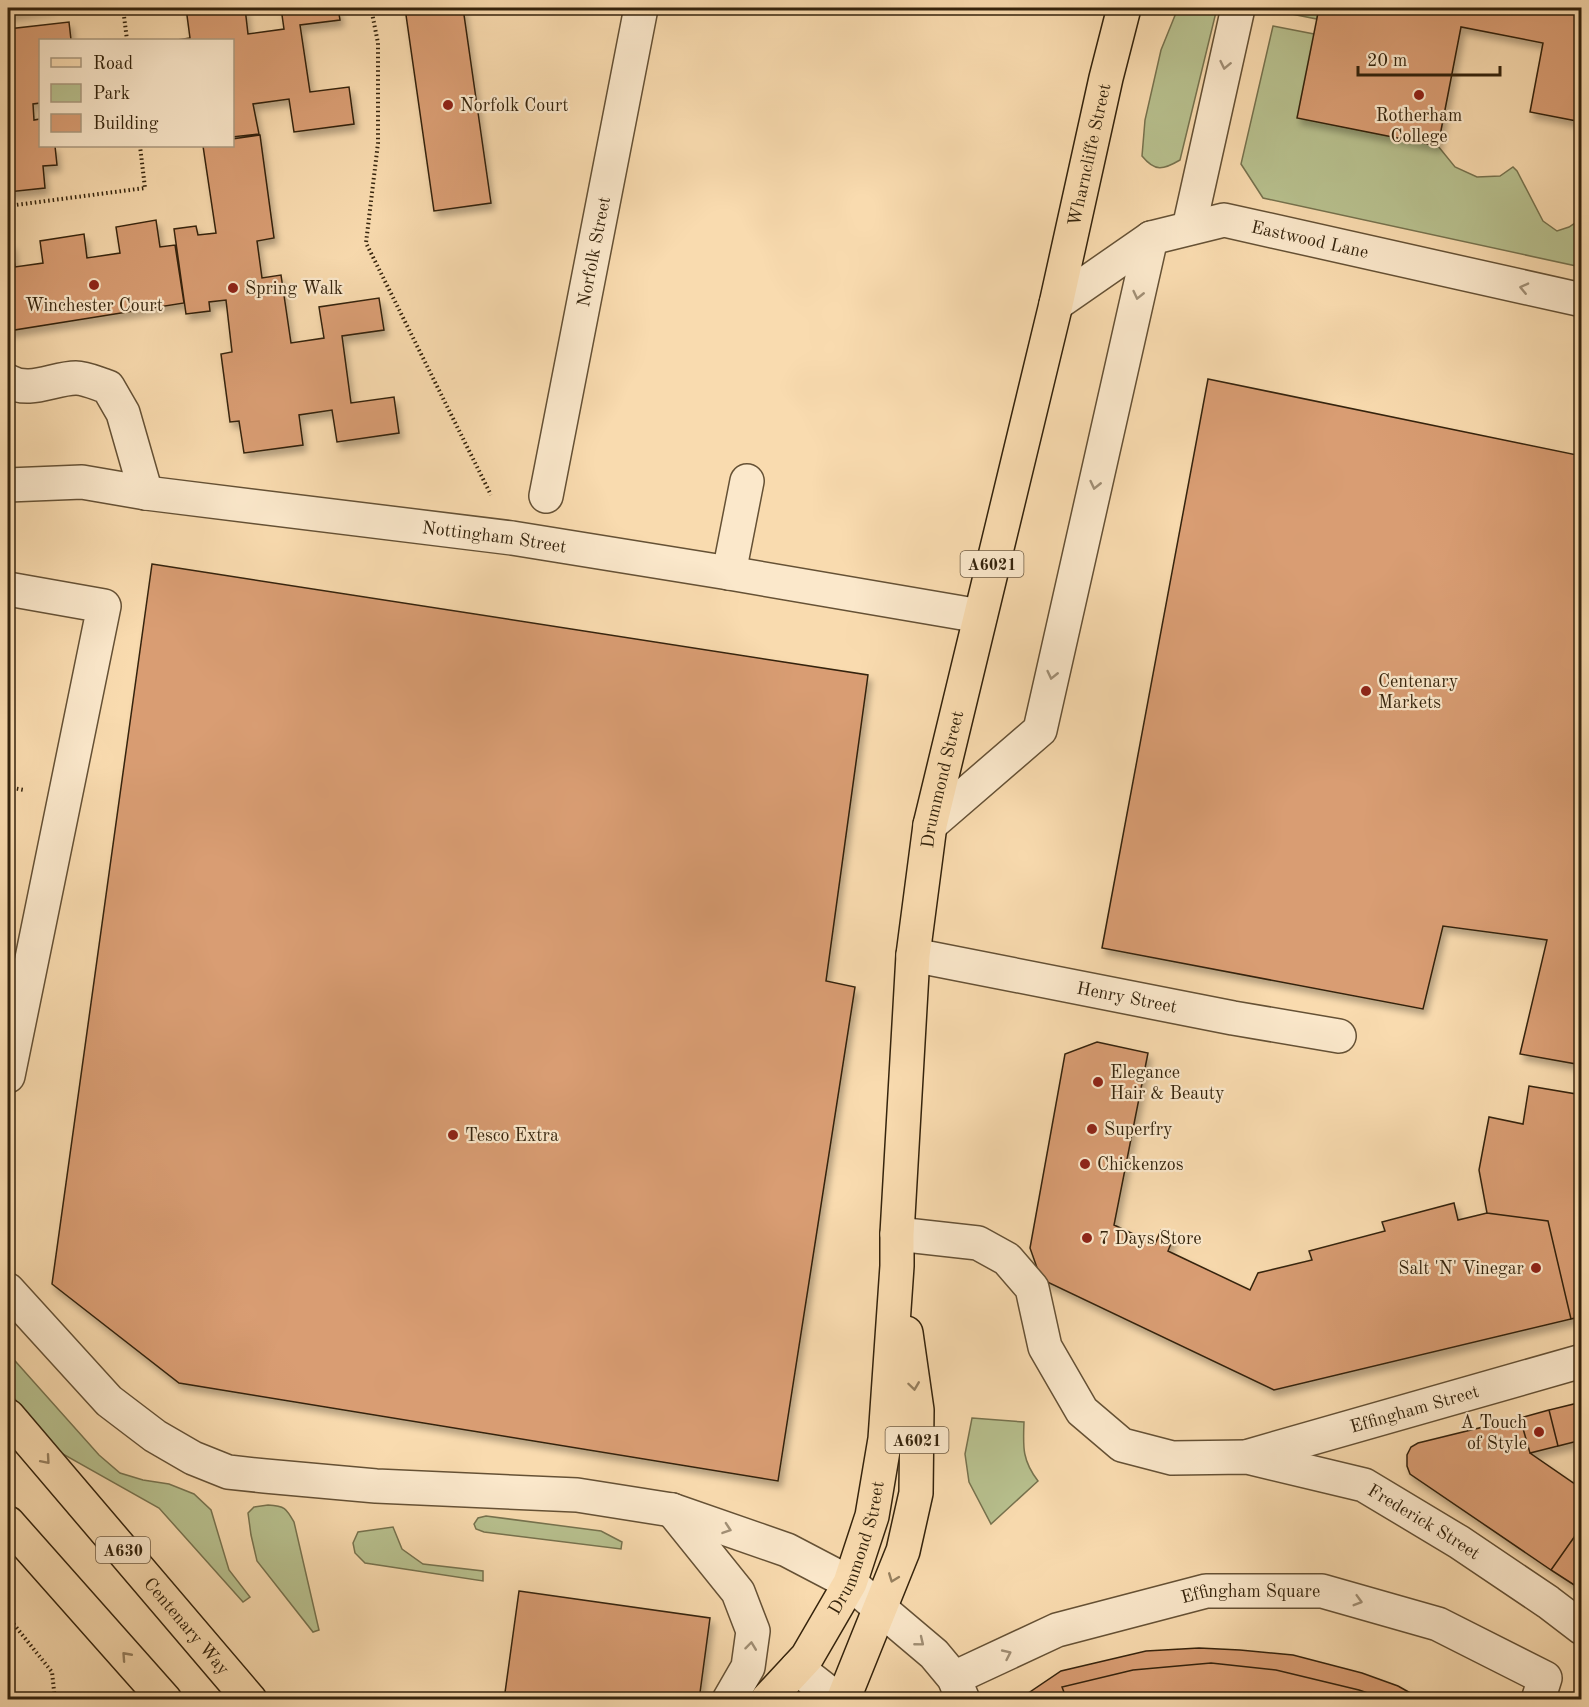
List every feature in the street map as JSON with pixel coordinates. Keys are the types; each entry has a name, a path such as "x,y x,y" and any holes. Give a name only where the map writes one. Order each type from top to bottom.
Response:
{"main road":[{"name":"Wharncliffe Street","path":"1056,304 1106,78 1124,8"},
{"name":"Drummond Street","path":"767,1700 807,1657 850,1583 872,1516 885,1439 897,1266 913,955 930,825 1056,304"},
{"name":"Drummond Street","path":"843,1700 903,1551 916,1492 917,1410 897,1266"},
{"name":"Centenary Way","path":"8,1416 247,1695"},
{"path":"8,1523 165,1700"}],"street":[{"name":"Norfolk Street","path":"546,496 641,8"},
{"path":"1189,228 1238,8"},
{"name":"Eastwood Lane","path":"1056,304 1150,238 1224,220 1581,300"},
{"path":"930,825 1040,730 1150,238"},
{"path":"8,381 15,386 37,385 76,378 108,387 123,413 146,493"},
{"path":"729,573 747,481"},
{"name":"Nottingham Street","path":"8,485 82,482 146,493 512,538 980,616"},
{"path":"8,589 104,606 8,1076"},
{"name":"Henry Street","path":"913,955 1233,1018 1339,1036"},
{"path":"897,1234 978,1243 1007,1259 1032,1288 1045,1347 1082,1411 1122,1445 1172,1458 1247,1457"},
{"path":"8,1290 109,1401 155,1436 193,1458 228,1472 376,1486 577,1495 672,1510 787,1550 850,1583 934,1654 959,1689"},
{"name":"Effingham Street","path":"1247,1457 1581,1361"},
{"name":"Frederick Street","path":"1247,1457 1364,1485 1459,1542 1548,1602 1581,1628"},
{"path":"672,1510 738,1592 753,1631 748,1667 729,1700"},
{"name":"Effingham Square","path":"959,1689 1057,1630 1206,1591 1322,1590 1438,1624 1541,1689"},
{"path":"796,1668 838,1700"}],"path":[{"path":"123,8 127,39"},
{"path":"371,8 378,43 378,143 366,243 512,538"},
{"path":"8,206 145,188 140,147"},
{"path":"8,1617 52,1672 55,1700"}],"green space":[{"path":"1178,8 1217,8 1180,160 1159,168 1151,165 1142,156 1145,120 1161,50"},
{"path":"1277,8 1319,8 1317,19 1276,11"},
{"path":"1273,26 1314,34 1438,146 1455,167 1477,177 1500,176 1513,167 1543,221 1557,231 1581,219 1581,267 1263,198 1241,164"},
{"path":"8,1353 99,1455 120,1473 169,1484 194,1494 211,1510 229,1570 250,1597 243,1602 159,1508 61,1453 8,1391"},
{"path":"972,1418 1024,1422 1026,1460 1038,1481 991,1524 969,1482 965,1454"},
{"path":"268,1505 284,1509 294,1522 319,1630 313,1632 257,1561 248,1513 254,1507"},
{"path":"486,1516 601,1531 622,1542 621,1549 484,1532 476,1529 474,1524 478,1518"},
{"path":"393,1527 402,1549 423,1564 483,1571 483,1581 365,1563 355,1553 353,1543 358,1532"}],"building":[{"path":"8,8 52,8 8,14"},
{"path":"186,8 245,8 248,34 284,29 281,8 338,8 340,20 300,25 310,92 349,87 354,124 294,132 289,99 253,104 259,134 234,137 234,39 184,39 190,38"},
{"name":"Norfolk Court","path":"405,8 463,8 491,203 434,211"},
{"name":"Rotherham College","path":"1319,8 1582,8 1582,122 1530,112 1543,43 1461,27 1438,146 1297,118"},
{"path":"69,22 71,39 39,39 39,103 33,104 34,120 39,119 39,147 55,147 57,165 43,166 45,188 8,192 8,29"},
{"name":"Spring Walk","path":"260,135 274,238 257,241 262,278 281,275 291,343 324,338 319,307 379,298 384,330 342,336 351,403 394,397 399,433 337,442 332,410 299,415 303,445 244,453 239,421 230,422 221,354 232,352 226,300 209,302 210,311 186,314 174,229 196,226 198,235 216,233 203,147 234,147 234,139"},
{"name":"Winchester Court","path":"156,220 160,247 175,245 184,303 8,331 8,244 12,244 15,267 43,263 40,241 84,234 87,258 120,253 116,227"},
{"name":"Centenary Markets","path":"1208,379 1582,456 1582,1065 1520,1054 1547,940 1443,926 1423,1009 1102,948"},
{"name":"Tesco Extra","path":"152,564 868,675 826,981 855,987 778,1481 179,1383 52,1284"},
{"path":"1097,1042 1148,1053 1114,1225 1155,1244 1161,1230 1174,1236 1168,1251 1250,1290 1258,1273 1312,1260 1309,1251 1385,1231 1382,1222 1454,1203 1458,1220 1487,1213 1548,1221 1571,1319 1274,1390 1041,1279 1030,1248 1065,1054"},
{"path":"1529,1086 1582,1095 1582,1316 1571,1319 1548,1221 1487,1213 1479,1170 1489,1117 1523,1124"},
{"path":"1578,1403 1582,1416 1582,1440 1558,1446 1549,1410"},
{"name":"A Touch of Style","path":"1549,1410 1558,1446 1530,1453 1520,1418"},
{"path":"1520,1418 1530,1453 1582,1489 1582,1526 1551,1570 1410,1474 1407,1466 1407,1455 1411,1447 1418,1443"},
{"path":"1582,1526 1582,1590 1551,1570"},
{"path":"519,1591 710,1618 699,1700 504,1700"},
{"path":"1199,1648 1293,1655 1362,1673 1398,1686 1423,1700 1388,1700 1359,1690 1276,1670 1211,1663 1133,1670 1062,1687 1067,1700 1026,1700 1024,1696 1061,1671 1146,1651"},
{"path":"1211,1663 1276,1670 1359,1690 1388,1700 1067,1700 1062,1687 1133,1670"}],"place":[{"name":"Rotherham College","path":"1419,95"},
{"name":"Norfolk Court","path":"448,105"},
{"name":"Winchester Court","path":"94,285"},
{"name":"Spring Walk","path":"233,288"},
{"name":"Centenary Markets","path":"1366,691"},
{"name":"Elegance Hair & Beauty","path":"1098,1082"},
{"name":"Superfry","path":"1092,1129"},
{"name":"Tesco Extra","path":"453,1135"},
{"name":"Chickenzos","path":"1085,1164"},
{"name":"7 Days Store","path":"1087,1238"},
{"name":"Salt 'N' Vinegar","path":"1536,1268"},
{"name":"A Touch of Style","path":"1539,1432"}]}
